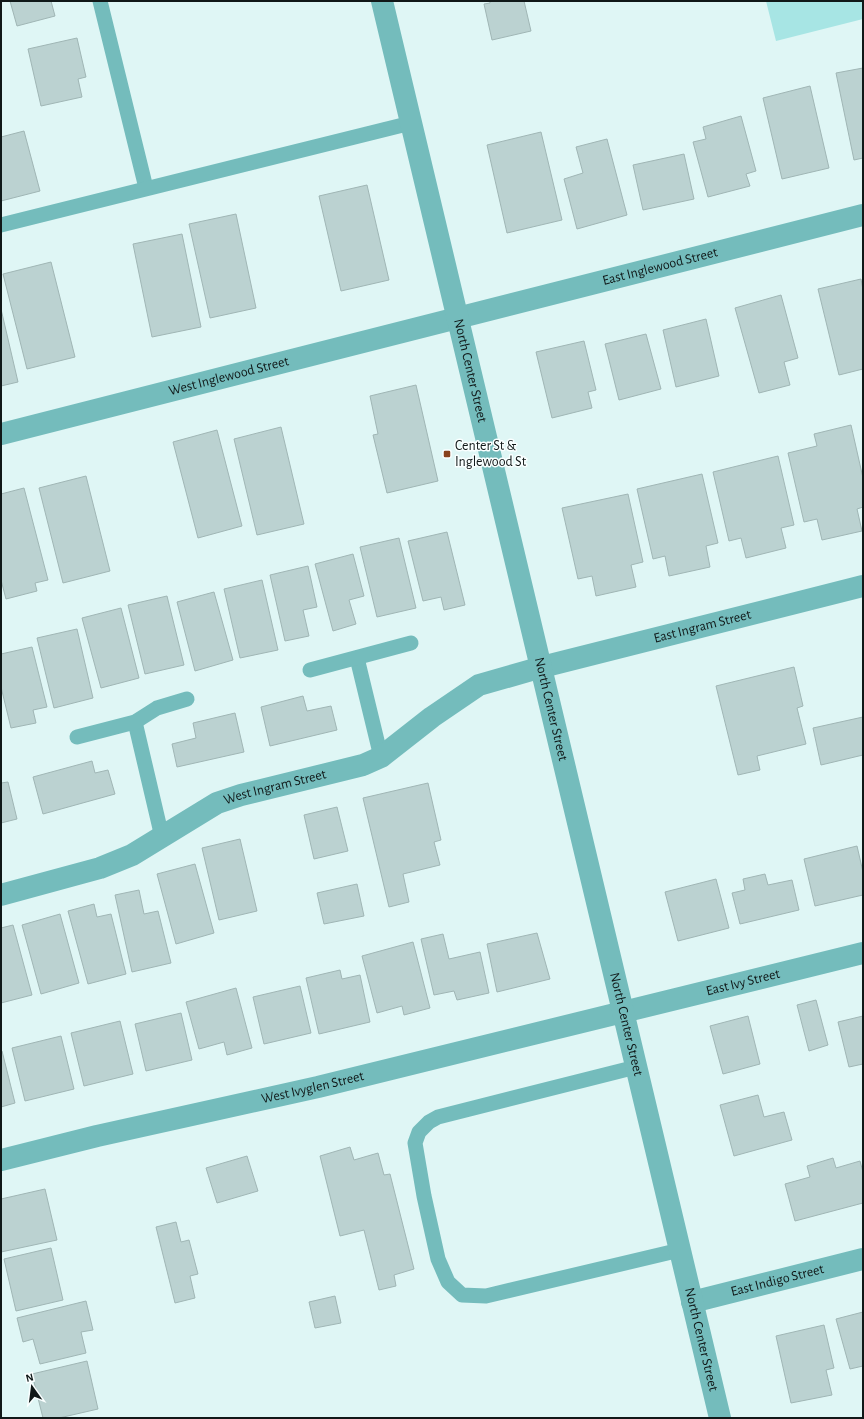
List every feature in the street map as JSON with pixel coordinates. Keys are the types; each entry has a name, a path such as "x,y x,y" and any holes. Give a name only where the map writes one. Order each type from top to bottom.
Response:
{"street":[{"name":"North Center Street","path":"382,1 720,1418"},
{"name":"East Inglewood Street","path":"457,317 863,215"},
{"name":"West Inglewood Street","path":"1,434 457,317"},
{"name":"East Ingram Street","path":"542,667 863,586"},
{"name":"West Ingram Street","path":"1,895 100,868 132,855 217,803 241,795 362,765 381,757 432,717 479,685 542,667"},
{"name":"East Ivy Street","path":"623,1012 863,952"},
{"name":"West Ivyglen Street","path":"1,1160 97,1136 318,1087 623,1012"},
{"name":"East Indigo Street","path":"692,1302 863,1259"}],"lane":[{"path":"100,1 146,188"},
{"path":"1,225 411,123"},
{"path":"310,670 411,643"},
{"path":"357,658 381,757"},
{"path":"77,737 135,722 157,708 187,699"},
{"path":"135,722 162,836"},
{"path":"636,1067 438,1117 429,1122 419,1132 415,1143 424,1196 438,1259 448,1282 462,1295 486,1296 680,1250"}],"shaded area":[{"path":"766,1 863,1 863,19 776,41"}],"building":[{"path":"10,1 51,1 55,16 17,26"},
{"path":"490,1 524,1 531,31 492,40 484,4 490,3"},
{"path":"77,38 86,77 78,79 82,97 41,106 28,49"},
{"path":"863,68 863,158 854,160 836,73"},
{"path":"810,86 829,168 782,179 763,98"},
{"path":"741,116 756,171 746,174 750,186 708,197 693,142 706,139 703,127"},
{"path":"24,131 40,191 1,201 1,137"},
{"path":"541,132 562,220 507,233 487,145"},
{"path":"607,139 627,215 577,229 564,179 583,173 576,147"},
{"path":"684,154 694,199 643,210 633,165"},
{"path":"367,185 389,280 341,291 319,196"},
{"path":"236,214 256,308 210,318 189,224"},
{"path":"182,234 201,327 152,337 133,244"},
{"path":"51,262 75,357 27,369 3,274"},
{"path":"861,279 863,290 863,369 839,375 818,289"},
{"path":"781,295 798,358 784,362 790,385 759,393 735,308"},
{"path":"1,309 18,382 1,386"},
{"path":"706,319 719,376 676,387 663,330"},
{"path":"646,334 661,389 619,400 605,344"},
{"path":"584,341 596,390 588,392 592,408 552,418 536,352"},
{"path":"416,385 438,481 387,493 373,435 378,434 370,396"},
{"path":"851,425 863,478 863,507 857,509 862,531 822,540 817,519 804,522 788,453 817,446 814,434"},
{"path":"281,427 304,524 257,535 234,439"},
{"path":"217,430 242,526 198,538 173,442"},
{"path":"778,456 794,525 781,528 786,548 746,558 741,538 729,541 713,472"},
{"path":"702,474 718,543 706,546 710,567 669,576 665,556 653,559 637,489"},
{"path":"86,476 110,571 63,583 39,488"},
{"path":"24,488 48,580 35,583 37,591 6,599 1,580 1,494"},
{"path":"628,494 643,562 631,565 636,587 596,596 592,576 578,579 562,508"},
{"path":"447,532 465,605 444,610 441,597 423,601 408,541"},
{"path":"399,538 416,608 377,617 360,547"},
{"path":"353,554 364,596 349,600 356,624 333,631 315,564"},
{"path":"308,566 317,607 303,610 309,636 285,641 270,575"},
{"path":"262,580 278,650 240,658 224,589"},
{"path":"214,592 233,660 195,671 177,602"},
{"path":"167,596 184,665 145,674 128,605"},
{"path":"121,608 139,678 101,688 82,618"},
{"path":"77,629 93,698 54,708 37,638"},
{"path":"32,647 47,707 33,710 36,723 11,728 1,687 1,654"},
{"path":"794,667 803,706 797,708 806,744 757,756 760,770 738,775 716,686"},
{"path":"303,696 307,711 331,706 337,730 270,746 261,707"},
{"path":"235,713 244,752 177,767 172,744 196,738 193,723"},
{"path":"863,717 863,755 821,765 813,728"},
{"path":"92,761 95,773 108,770 115,794 43,814 33,777"},
{"path":"8,782 17,819 1,823 1,783"},
{"path":"428,783 441,840 434,842 440,865 403,874 409,902 389,907 363,798"},
{"path":"337,807 348,851 314,859 304,815"},
{"path":"240,839 257,911 219,920 202,848"},
{"path":"857,846 863,872 863,895 815,906 804,859"},
{"path":"195,864 214,933 176,944 157,874"},
{"path":"765,874 768,885 792,880 799,910 740,924 732,893 745,890 743,879"},
{"path":"716,879 729,928 678,941 665,892"},
{"path":"357,884 364,916 324,924 317,893"},
{"path":"139,890 144,914 158,911 171,963 132,972 115,895"},
{"path":"94,904 97,917 111,914 126,974 88,984 68,911"},
{"path":"60,914 79,983 41,994 22,925"},
{"path":"13,925 32,995 1,1003 1,928"},
{"path":"537,933 550,979 497,992 487,944"},
{"path":"443,934 449,959 480,952 489,993 457,1000 454,991 434,995 421,939"},
{"path":"413,942 430,1008 404,1015 402,1006 377,1013 362,956"},
{"path":"340,970 342,979 360,975 370,1022 319,1034 306,978"},
{"path":"300,986 311,1033 264,1044 253,997"},
{"path":"236,988 252,1048 227,1055 224,1042 199,1049 186,1002"},
{"path":"816,1000 828,1045 809,1051 797,1005"},
{"path":"181,1013 192,1060 146,1071 135,1024"},
{"path":"748,1016 760,1064 723,1074 710,1026"},
{"path":"863,1016 863,1064 849,1067 838,1022"},
{"path":"120,1021 133,1074 84,1086 71,1033"},
{"path":"61,1036 74,1089 25,1101 12,1048"},
{"path":"1,1051 15,1103 1,1107"},
{"path":"758,1095 764,1117 784,1112 792,1140 734,1156 720,1105"},
{"path":"350,1147 354,1160 378,1153 384,1175 390,1174 414,1269 394,1275 396,1286 379,1290 364,1230 340,1236 320,1156"},
{"path":"247,1156 258,1191 217,1203 206,1168"},
{"path":"833,1158 836,1168 860,1161 863,1172 863,1203 795,1221 785,1184 810,1177 807,1166"},
{"path":"45,1189 57,1240 1,1252 1,1199"},
{"path":"176,1222 181,1242 189,1240 198,1274 190,1276 195,1298 175,1303 156,1227"},
{"path":"51,1248 63,1300 16,1311 4,1259"},
{"path":"335,1296 341,1323 315,1328 309,1302"},
{"path":"86,1301 93,1330 81,1332 86,1353 40,1364 33,1339 23,1342 17,1318"},
{"path":"863,1312 863,1366 850,1369 836,1319"},
{"path":"824,1325 834,1368 826,1370 832,1395 791,1403 776,1336"},
{"path":"87,1361 98,1409 59,1418 43,1418 32,1374"}],"place":[{"name":"Center St & Inglewood St","path":"447,454"}]}
